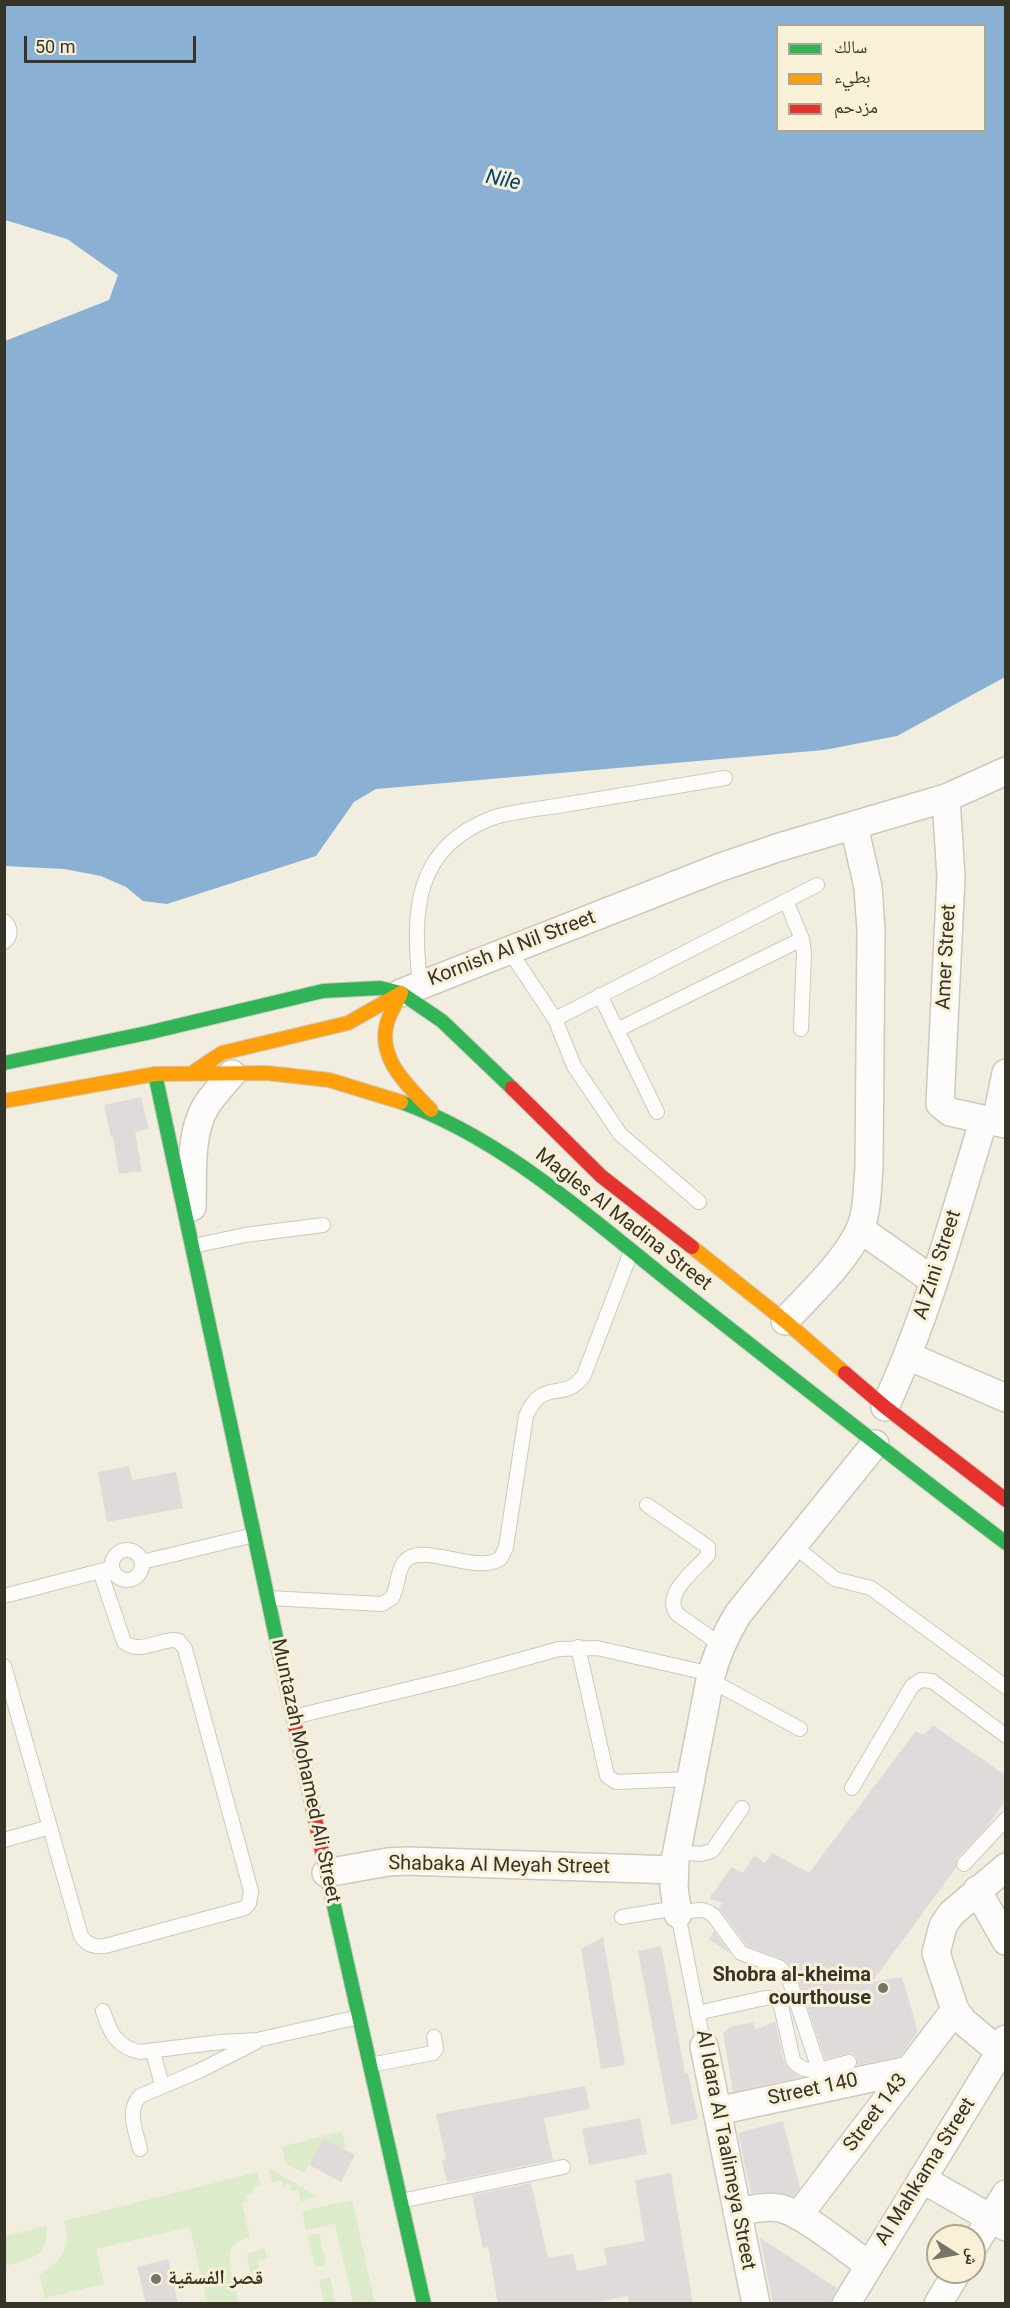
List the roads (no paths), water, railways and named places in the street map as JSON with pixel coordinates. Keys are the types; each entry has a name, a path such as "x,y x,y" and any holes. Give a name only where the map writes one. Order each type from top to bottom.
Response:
{"main road":[{"name":"Kornish Al Nil Street","path":"4,1063 147,1033 323,991 411,989"},
{"path":"190,1075 222,1053 348,1023 411,989"},
{"path":"411,989 386,1024 386,1047 396,1073 436,1116"},
{"name":"Magles Al Madina Street","path":"411,989 601,1176 785,1321 885,1407 1005,1500"},
{"name":"Magles Al Madina Street","path":"155,1074 267,1073 329,1080 373,1092 436,1116 527,1168 875,1444 1005,1543"},
{"path":"4,1101 155,1074"},
{"name":"Muntazah Mohamed Ali Street","path":"155,1074 326,1873 424,2304"}],"street":[{"name":"Kornish Al Nil Street","path":"411,989 721,867 780,847 946,798 1005,777"},
{"name":"Amer Street","path":"946,798 951,877 939,1098 940,1104 950,1112 995,1121"},
{"path":"785,1321 837,1263 860,1229 866,1202 869,1168 871,930 868,887 854,826"},
{"name":"Al Zini Street","path":"885,1407 908,1356 995,1121 1005,1073"},
{"name":"Muntazah Mohamed Ali Street","path":"192,1242 194,1166 198,1126 206,1106 232,1074"},
{"path":"170,1138 188,1128 198,1126"},
{"path":"860,1229 934,1281"},
{"path":"908,1356 1005,1398"},
{"name":"Al Idara Al Taalimeya Street","path":"678,1911 675,1861 711,1677 721,1645 738,1614 875,1444"},
{"name":"Shabaka Al Meyah Street","path":"326,1873 388,1862 675,1861"},
{"path":"1001,2055 963,2021 955,2010 936,1953 943,1926 951,1914 1005,1867"},
{"path":"977,1890 1005,1941"},
{"name":"Street 143","path":"798,2216 955,2010"},
{"name":"Al Idara Al Taalimeya Street","path":"704,2046 756,2304"},
{"name":"Al Mahkama Street","path":"846,2304 1001,2055"},
{"name":"Street 140","path":"717,2111 909,2070"},
{"path":"922,2180 998,2223"},
{"path":"986,2234 998,2223 1005,2194"},
{"path":"737,2212 759,2207 781,2209 798,2216 869,2265"},
{"path":"938,2304 950,2284"}],"lane":[{"path":"411,989 421,891 434,862 453,839 494,817 726,778"},
{"path":"555,1019 817,885"},
{"path":"786,900 802,939 806,963 801,1029"},
{"path":"4,921 10,927 10,934 4,942"},
{"path":"617,1030 802,939"},
{"path":"509,950 555,1019 574,1066 620,1134 699,1202"},
{"path":"600,995 657,1112"},
{"path":"192,1242 323,1225"},
{"path":"267,1598 382,1604 392,1598 402,1565 411,1557 423,1555 485,1564 501,1558 506,1547 526,1416 539,1395 566,1390 575,1385 584,1375 632,1250"},
{"path":"647,1505 708,1547 708,1555 677,1590 672,1602 677,1614 721,1645"},
{"path":"142,1562 254,1535"},
{"path":"793,1545 835,1579 871,1588 1005,1688"},
{"path":"4,1596 106,1569 113,1559 128,1550 137,1554 142,1562 140,1573 130,1580 118,1578 106,1569"},
{"path":"4,1666 81,1936 90,1946 105,1946 240,1911 249,1904 250,1891 185,1648 179,1641 173,1640 138,1648 124,1642 106,1569"},
{"path":"578,1647 607,1776 616,1782 690,1779"},
{"path":"293,1718 458,1677 540,1653 578,1647 597,1648 711,1677 800,1729"},
{"path":"852,1788 912,1686 921,1680 932,1681 1005,1736"},
{"path":"675,1861 712,1851 717,1847 741,1808"},
{"path":"964,1864 1005,1819"},
{"path":"4,1840 50,1827"},
{"path":"622,1917 699,1909 710,1912 741,1953 784,1971 790,1981 819,2069"},
{"name":"Al Idara Al Taalimeya Street","path":"678,1911 704,2046"},
{"path":"698,2013 765,1998 775,1998 781,2006 793,2061 800,2069 806,2071 849,2062"},
{"path":"103,2011 110,2031 122,2046 140,2052 257,2040 359,2017"},
{"path":"370,2065 433,2053 436,2049 434,2037"},
{"path":"140,2149 132,2114 133,2107 140,2096 199,2071 257,2040"},
{"path":"153,2052 162,2085"},
{"path":"401,2201 562,2168"}],"water":[{"name":"Nile","path":"5,4 1005,5 1005,677 897,736 824,750 376,789 354,802 316,856 167,904 143,901 126,887 101,876 64,869 5,866 5,341 109,300 118,275 67,239 5,220"}],"place":[{"name":"Shobra al-kheima courthouse","path":"883,1988"},
{"name":"قصر الفسقية","path":"156,2279"}]}
